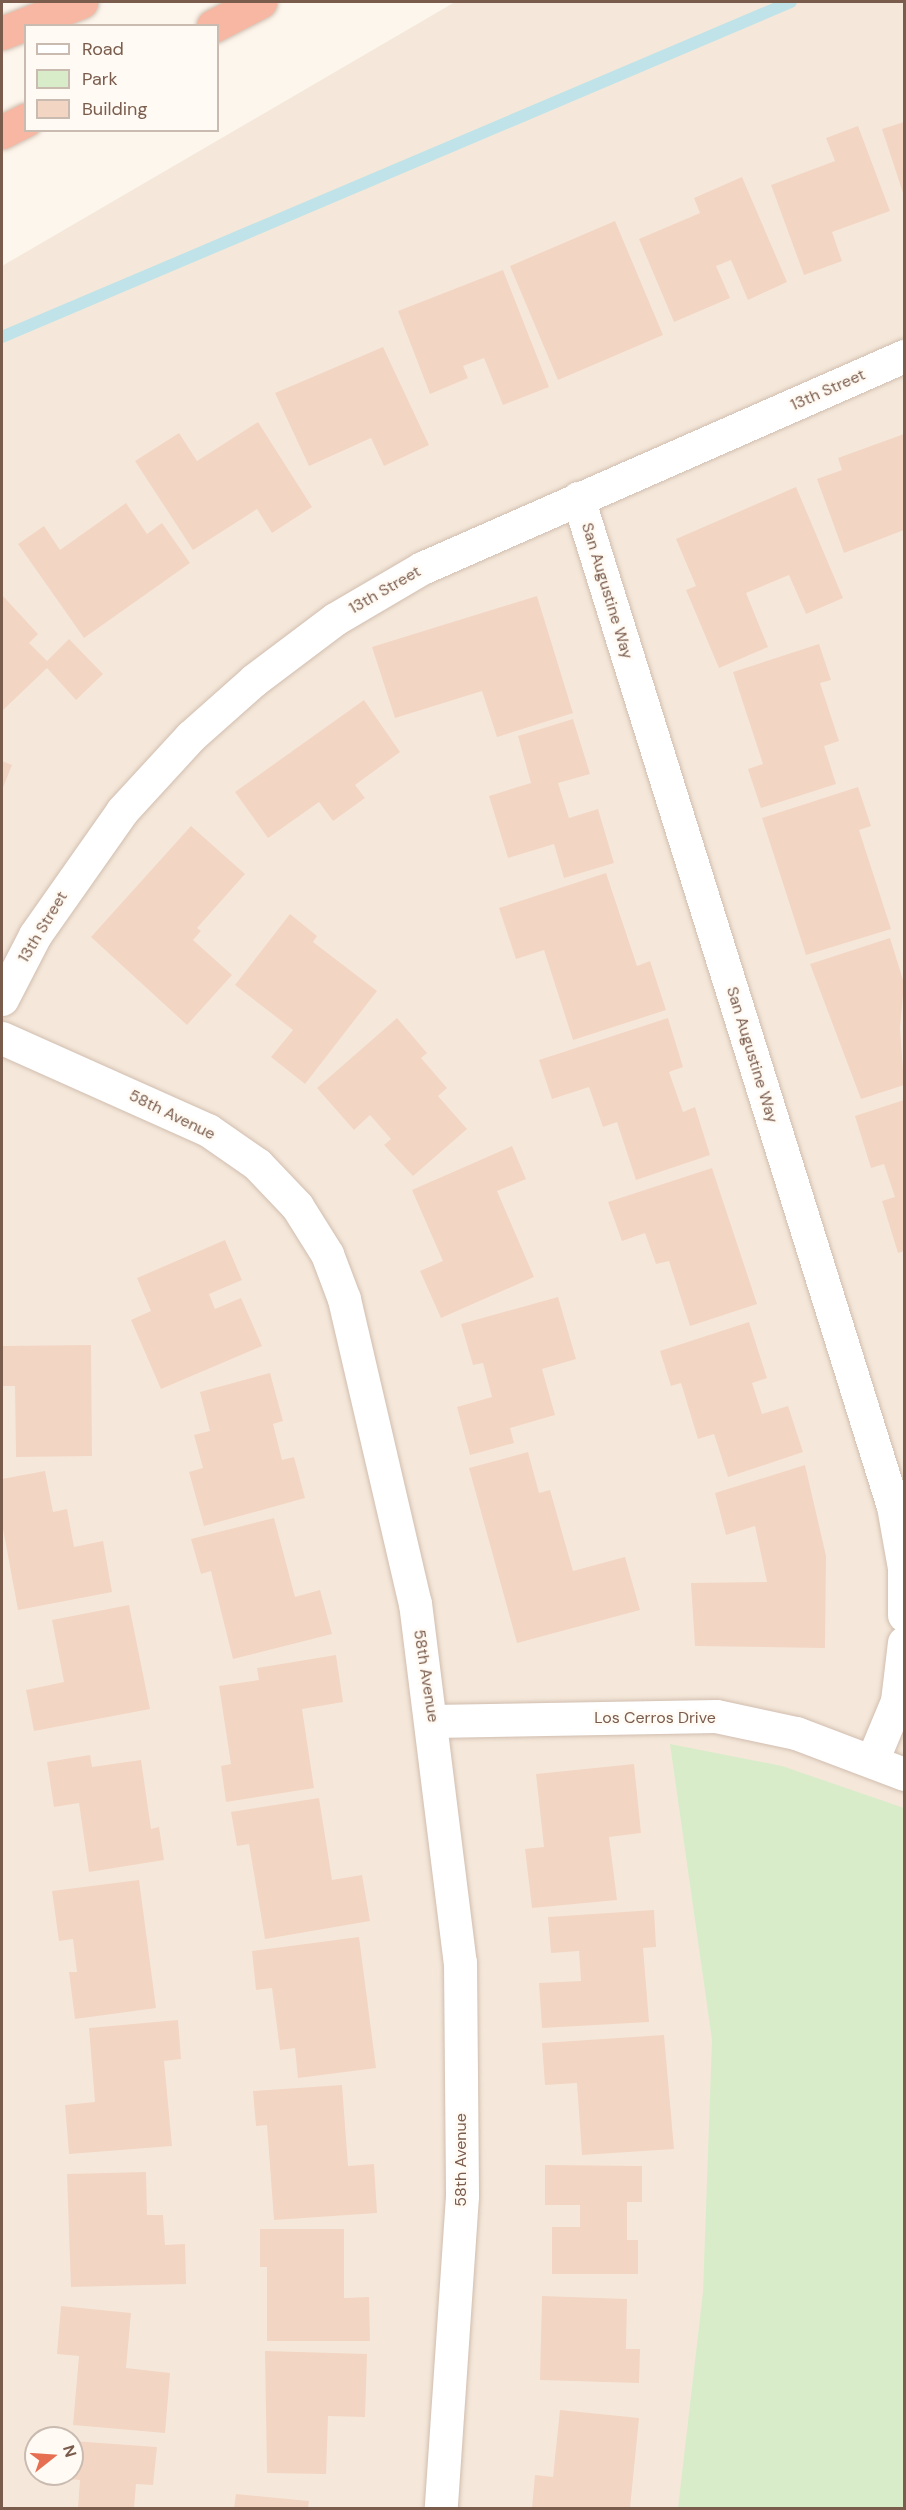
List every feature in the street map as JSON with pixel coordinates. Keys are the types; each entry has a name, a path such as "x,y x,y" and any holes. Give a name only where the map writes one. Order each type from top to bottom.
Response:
{"highway":[{"path":"25,24 81,2"},
{"path":"217,24 260,2"},
{"path":"2,33 24,24"},
{"path":"2,132 24,121"}],"street":[{"name":"13th Street","path":"2,999 34,935 122,811 191,736 254,680 335,620 422,568 904,356"},
{"name":"San Augustine Way","path":"578,498 893,1506 904,1568 904,1615"},
{"name":"58th Avenue","path":"2,1038 208,1130 257,1164 309,1225 344,1299 382,1443 433,1721 460,1962 462,2196 441,2508"},
{"path":"872,1761 897,1701 904,1642"},
{"name":"Los Cerros Drive","path":"433,1721 716,1716 796,1733 904,1774"}],"shaded area":[{"path":"455,2 904,2 904,2508 2,2508 2,266"}],"green space":[{"path":"670,1744 782,1766 904,1808 904,2508 678,2508 703,2292 712,2040"}],"building":[{"path":"904,122 904,196 882,129"},
{"path":"858,126 890,211 832,232 842,261 804,275 771,185 835,161 826,138"},
{"path":"742,177 787,282 748,300 731,260 716,266 730,298 674,322 639,239 700,213 694,198"},
{"path":"615,221 663,335 558,380 510,266"},
{"path":"503,270 549,387 503,405 484,358 463,366 468,378 430,394 398,311"},
{"path":"383,347 429,445 384,466 371,438 309,466 275,393"},
{"path":"258,422 312,507 272,533 257,509 193,550 135,461 179,433 197,461"},
{"path":"904,434 904,530 844,553 817,479 842,470 838,458"},
{"path":"796,487 843,598 806,614 789,575 746,593 768,647 719,668 686,590 696,586 676,539"},
{"path":"126,503 147,534 162,523 190,563 84,638 18,544 44,526 60,550"},
{"path":"2,595 38,634 29,643 47,661 69,639 103,674 76,700 47,668 2,711"},
{"path":"537,596 573,713 497,737 482,691 395,718 372,647"},
{"path":"819,644 831,680 820,683 839,741 824,746 836,784 761,808 748,769 763,764 733,672"},
{"path":"364,700 400,752 355,785 365,798 333,821 319,802 268,838 235,792"},
{"path":"573,719 590,774 558,783 569,818 598,809 614,863 564,878 554,844 508,858 489,796 531,783 518,736"},
{"path":"2,761 12,765 2,790"},
{"path":"858,787 871,826 859,830 891,929 806,955 762,818"},
{"path":"191,826 245,874 197,928 201,931 193,940 232,975 187,1025 91,937"},
{"path":"606,873 637,966 650,961 666,1010 573,1040 544,950 516,959 499,908"},
{"path":"290,914 317,936 313,942 377,991 305,1084 271,1057 293,1030 235,985"},
{"path":"890,938 904,983 900,1028 904,1085 861,1099 810,964"},
{"path":"397,1018 427,1053 421,1058 447,1088 438,1096 467,1129 413,1176 384,1145 391,1139 370,1115 354,1130 317,1088"},
{"path":"668,1018 683,1067 669,1072 683,1112 695,1107 710,1155 636,1180 617,1122 603,1127 589,1087 552,1099 539,1060"},
{"path":"904,1100 904,1251 898,1253 882,1201 895,1197 884,1164 871,1168 855,1116"},
{"path":"512,1146 526,1179 497,1191 534,1277 441,1318 420,1271 443,1261 412,1190"},
{"path":"712,1168 757,1304 690,1326 669,1261 656,1264 645,1233 622,1241 608,1202"},
{"path":"225,1240 242,1280 209,1294 215,1309 241,1298 262,1346 161,1389 131,1320 151,1311 137,1278"},
{"path":"558,1297 576,1359 542,1369 555,1415 510,1428 514,1443 470,1455 457,1407 492,1397 483,1363 473,1365 461,1324"},
{"path":"749,1322 767,1378 752,1383 762,1414 788,1406 803,1452 728,1477 714,1434 698,1439 681,1383 671,1386 660,1351"},
{"path":"91,1345 92,1456 16,1457 15,1386 2,1386 2,1346"},
{"path":"270,1373 283,1421 273,1424 282,1460 294,1457 305,1498 204,1526 189,1472 203,1468 194,1435 210,1431 200,1392"},
{"path":"528,1452 539,1493 550,1490 573,1571 625,1557 640,1610 517,1643 469,1468"},
{"path":"805,1465 826,1556 825,1648 695,1646 691,1583 767,1582 755,1526 726,1535 715,1493"},
{"path":"45,1471 53,1512 67,1509 74,1547 103,1541 112,1592 18,1610 2,1523 2,1479"},
{"path":"274,1518 295,1597 320,1590 332,1634 233,1659 211,1571 201,1574 191,1539"},
{"path":"129,1605 150,1709 34,1731 26,1690 64,1682 52,1620"},
{"path":"336,1655 343,1702 302,1709 314,1788 226,1802 221,1766 231,1764 219,1686 259,1680 257,1668"},
{"path":"90,1755 92,1767 141,1760 151,1829 159,1827 164,1860 89,1872 79,1803 54,1807 47,1762"},
{"path":"634,1764 641,1833 609,1837 617,1900 532,1908 525,1849 544,1847 536,1774"},
{"path":"319,1798 332,1880 362,1875 370,1921 265,1939 249,1844 237,1846 231,1812"},
{"path":"139,1880 156,2008 75,2019 69,1972 77,1972 73,1939 59,1941 52,1891"},
{"path":"654,1910 656,1947 643,1948 649,2022 542,2028 539,1983 581,1981 579,1951 551,1953 548,1917"},
{"path":"359,1937 376,2068 298,2078 295,2048 280,2050 272,1988 256,1990 252,1951"},
{"path":"178,2020 181,2059 164,2061 172,2146 69,2154 65,2105 95,2102 89,2028"},
{"path":"664,2035 674,2149 582,2155 577,2083 545,2085 542,2043"},
{"path":"342,2085 348,2166 374,2164 377,2213 274,2220 267,2125 256,2126 253,2091"},
{"path":"545,2165 642,2166 642,2202 627,2202 627,2240 638,2240 638,2274 552,2274 552,2227 580,2227 580,2205 545,2205"},
{"path":"146,2172 147,2215 163,2215 165,2245 185,2244 186,2284 71,2287 67,2174"},
{"path":"260,2229 344,2229 344,2298 369,2297 370,2341 267,2341 267,2267 260,2267"},
{"path":"542,2296 627,2299 626,2349 640,2349 639,2383 540,2380"},
{"path":"61,2306 131,2313 126,2368 170,2373 165,2433 73,2425 79,2356 57,2354"},
{"path":"265,2351 367,2354 365,2417 328,2416 326,2474 267,2473"},
{"path":"560,2410 639,2418 630,2508 532,2508 535,2475 553,2477"},
{"path":"84,2442 157,2447 153,2485 136,2484 134,2508 78,2508 80,2486 84,2486"},
{"path":"236,2494 309,2501 308,2508 234,2508"}],"waterway":[{"path":"2,337 791,2"}]}
